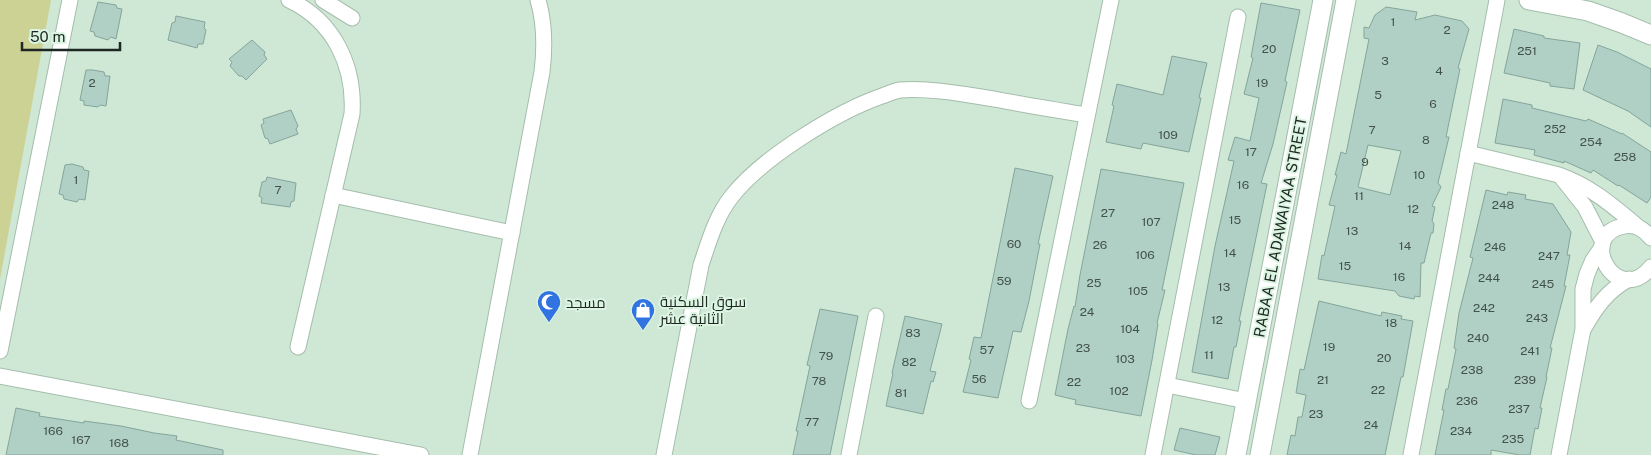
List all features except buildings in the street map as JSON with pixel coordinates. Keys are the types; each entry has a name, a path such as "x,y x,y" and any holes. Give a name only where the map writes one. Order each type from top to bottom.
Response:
{"street":[{"path":"0,351 70,0"},
{"path":"289,0 304,8 329,32 338,44 349,71 353,100 352,114 298,347"},
{"path":"323,0 352,18"},
{"path":"470,455 544,56 543,25 538,0"},
{"path":"1029,401 1111,0"},
{"name":"RABAA EL ADAWAIYAA STREET","path":"1236,455 1323,0"},
{"name":"RABAA EL ADAWAIYAA STREET","path":"1260,455 1346,0"},
{"path":"1411,455 1496,0"},
{"path":"1529,0 1588,11 1651,35"},
{"path":"1153,455 1238,17"},
{"path":"664,455 701,265 709,240 717,220 732,197 744,183 767,164 800,139 834,118 866,101 897,90 938,90 1087,115"},
{"path":"1468,152 1573,180 1598,194 1651,237"},
{"path":"1559,175 1585,207 1602,245 1601,255 1608,270 1621,278 1639,278"},
{"path":"333,195 512,233"},
{"path":"1559,455 1583,329 1583,290 1585,282 1593,260 1607,235 1613,230 1629,225 1637,226"},
{"path":"1583,329 1601,300 1609,292 1639,278 1651,267"},
{"path":"849,455 876,316"},
{"path":"0,376 421,455"},
{"path":"1167,385 1246,401"}],"green space":[{"path":"0,0 51,0 0,279"}],"place":[{"name":"مسجد","path":"549,323"},
{"name":"سوق السكنية الثانية عشر","path":"643,331"}]}
